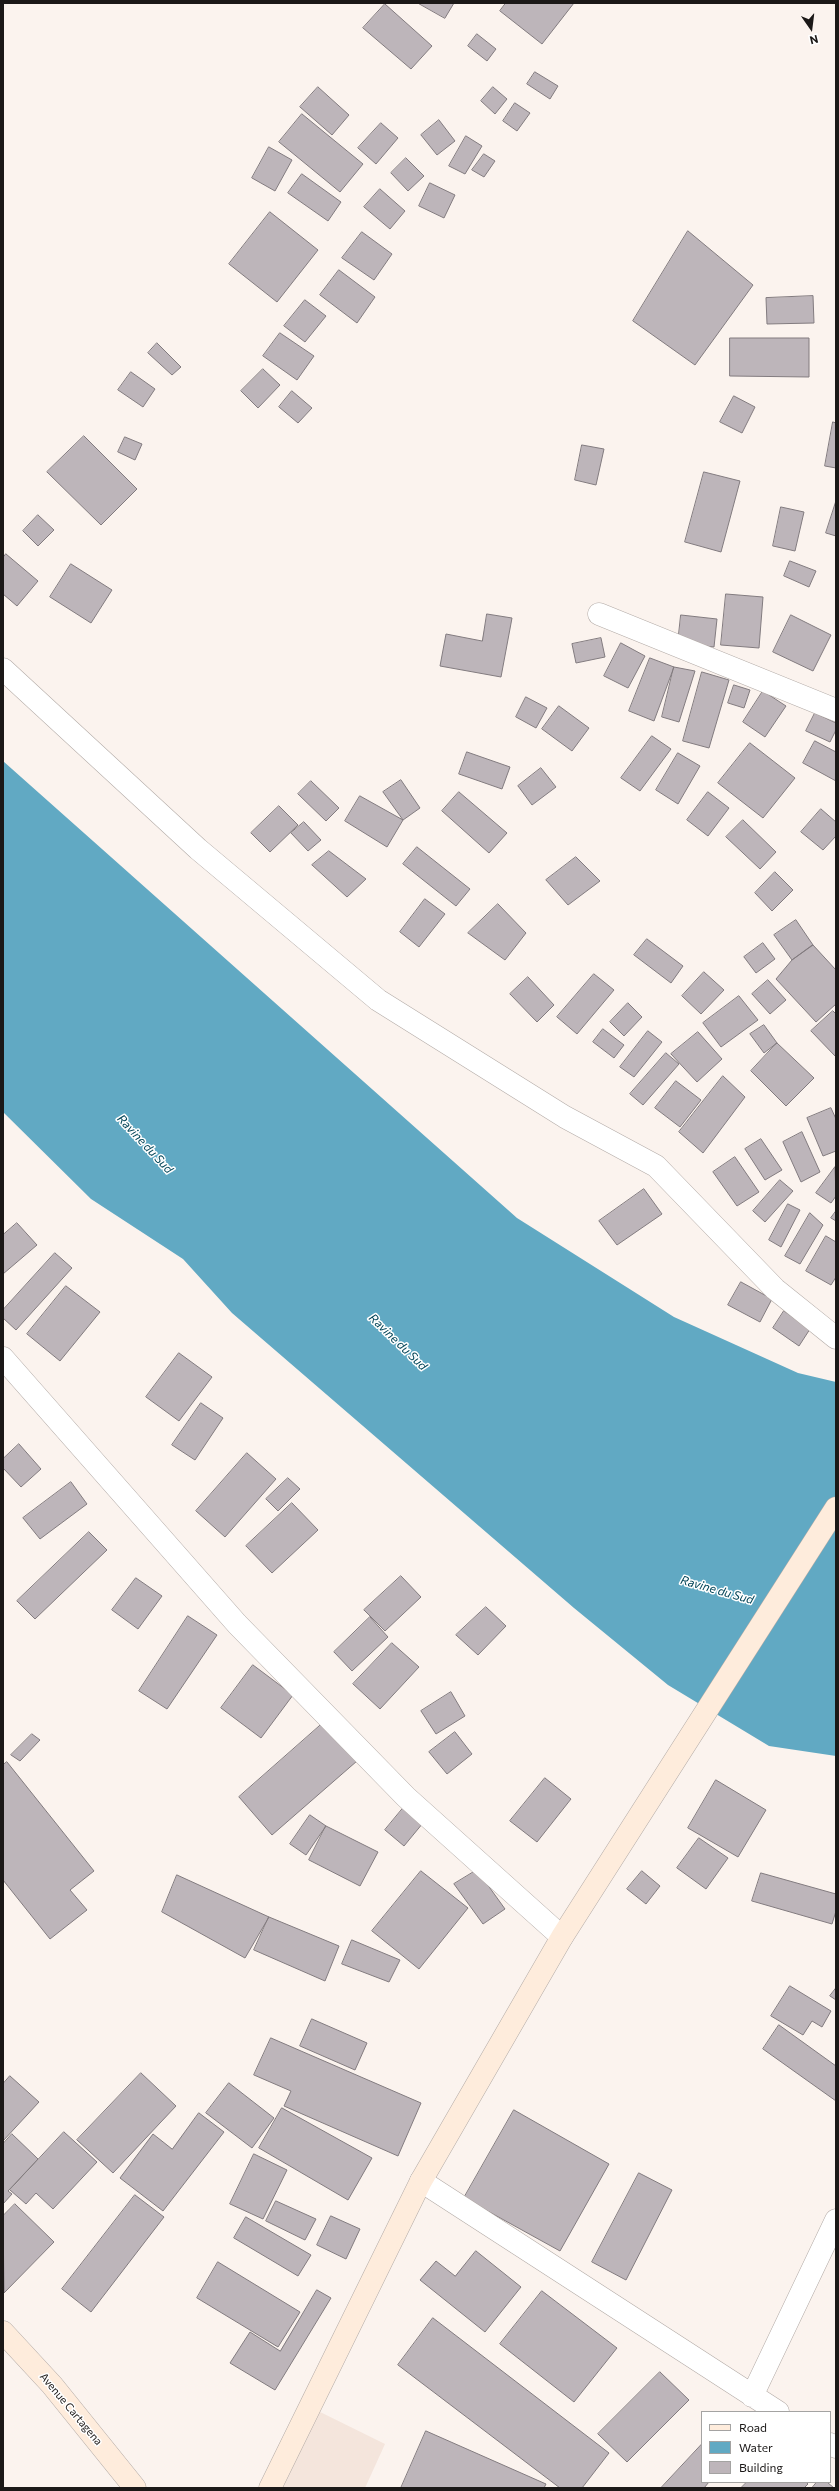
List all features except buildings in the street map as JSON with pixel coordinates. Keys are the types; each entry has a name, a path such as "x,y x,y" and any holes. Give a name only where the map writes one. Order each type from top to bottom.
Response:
{"main road":[{"path":"270,2488 421,2181 562,1936 836,1508"},
{"name":"Avenue Cartagena","path":"3,2332 52,2385 135,2488"}],"street":[{"path":"599,614 836,710"},
{"path":"3,669 198,849 378,1000 566,1118 656,1166 775,1290 836,1338"},
{"path":"3,1358 237,1624 406,1797 562,1936"},
{"path":"421,2181 776,2411"},
{"path":"752,2396 836,2220"}],"shaded area":[{"path":"310,2407 385,2444 365,2488 270,2488"}],"water":[{"name":"Ravine du Sud","path":"3,761 517,1218 674,1317 798,1373 836,1382 836,1756 769,1746 668,1685 574,1608 232,1313 183,1259 91,1199 3,1112"}]}
